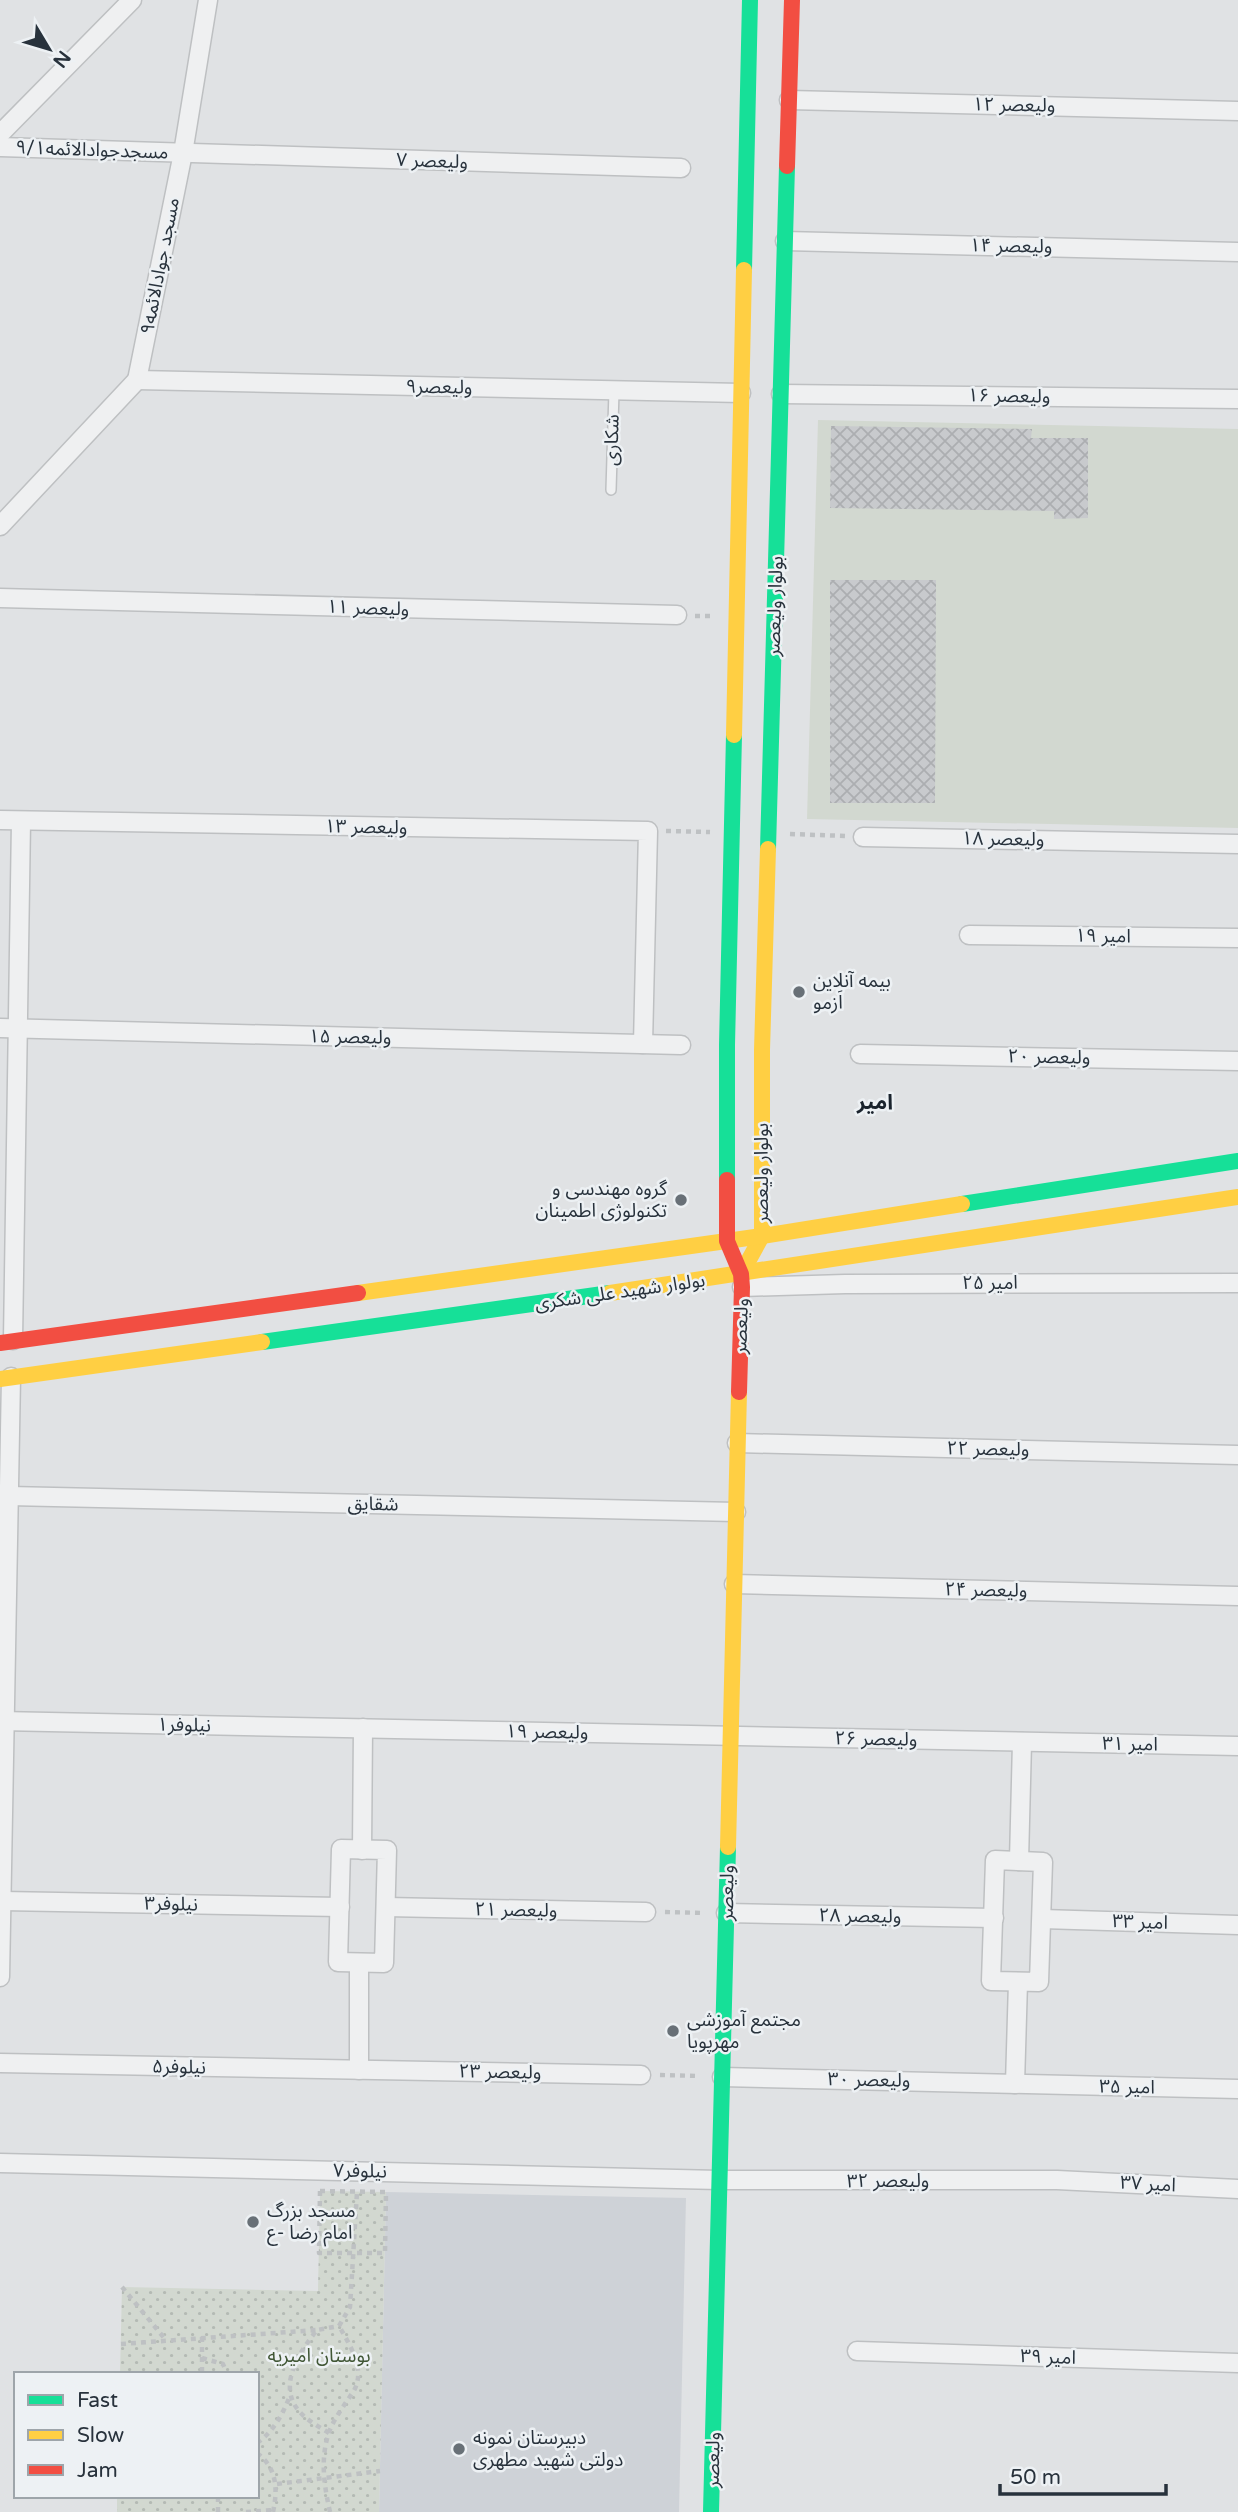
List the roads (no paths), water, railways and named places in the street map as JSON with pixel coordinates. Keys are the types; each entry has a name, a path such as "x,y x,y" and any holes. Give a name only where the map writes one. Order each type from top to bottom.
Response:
{"street":[{"path":"0,134 132,0"},
{"name":"مسجد جوادالائمه۹","path":"137,380 183,153 208,0"},
{"name":"بولوار ولیعصر","path":"741,1281 762,1236 762,1050 768,834 761,393 750,0"},
{"name":"بولوار ولیعصر","path":"741,1281 727,1241 727,1045 736,617 761,393 785,241 792,0"},
{"name":"ولیعصر ۱۲","path":"789,100 1238,111"},
{"name":"مسجدجوادالائمه۹/۱","path":"0,147 183,153"},
{"name":"ولیعصر ۷","path":"183,153 681,168"},
{"name":"ولیعصر ۱۴","path":"785,241 1238,252"},
{"path":"0,526 137,380"},
{"name":"ولیعصر۹","path":"137,380 761,393"},
{"name":"ولیعصر ۱۶","path":"761,393 1238,399"},
{"name":"ولیعصر ۱۱","path":"0,598 677,615"},
{"name":"ولیعصر ۱۳","path":"0,820 648,831 643,1044"},
{"path":"7,1342 9,1028 21,821"},
{"name":"ولیعصر ۱۸","path":"863,837 1238,844"},
{"name":"امیر ۱۹","path":"969,935 1238,938"},
{"name":"ولیعصر ۱۵","path":"9,1028 681,1045"},
{"name":"ولیعصر ۲۰","path":"860,1054 1238,1061"},
{"name":"بولوار شهید علی شکری","path":"6,1378 588,1278 727,1241 1238,1161"},
{"name":"بولوار شهید علی شکری","path":"7,1342 588,1278 741,1281 1238,1197"},
{"name":"امیر ۲۵","path":"741,1281 845,1284 1238,1283"},
{"name":"ولیعصر","path":"711,2512 741,1281"},
{"path":"0,1978 4,1546 9,1496 6,1378"},
{"name":"ولیعصر ۲۲","path":"737,1443 1238,1455"},
{"name":"شقایق","path":"9,1496 736,1512"},
{"name":"ولیعصر ۲۴","path":"734,1584 1238,1596"},
{"name":"نیلوفر۱","path":"3,1721 363,1728"},
{"path":"362,1850 363,1728"},
{"name":"ولیعصر ۱۹","path":"363,1728 730,1736"},
{"name":"ولیعصر ۲۶","path":"730,1736 1022,1742"},
{"path":"1019,1861 1022,1742"},
{"name":"امیر ۳۱","path":"1022,1742 1238,1746"},
{"path":"341,1849 362,1850 387,1850 384,1963 338,1962 341,1849"},
{"path":"995,1860 1019,1861 1044,1862 1040,1982 991,1981 995,1860"},
{"name":"نیلوفر۳","path":"2,1901 340,1906"},
{"name":"ولیعصر ۲۱","path":"386,1907 646,1912"},
{"name":"ولیعصر ۲۸","path":"726,1913 994,1918"},
{"name":"امیر ۳۳","path":"1042,1919 1238,1925"},
{"path":"359,1963 359,2070"},
{"path":"1015,2084 1018,1982"},
{"name":"نیلوفر۵","path":"0,2063 359,2070"},
{"name":"ولیعصر ۲۳","path":"359,2070 641,2075"},
{"name":"ولیعصر ۳۰","path":"722,2077 1015,2084"},
{"name":"امیر ۳۵","path":"1015,2084 1238,2090"},
{"name":"نیلوفر۷","path":"0,2163 719,2180"},
{"name":"ولیعصر ۳۲","path":"719,2180 1057,2180"},
{"name":"امیر ۳۷","path":"1057,2180 1238,2189"},
{"name":"امیر ۳۹","path":"857,2351 1238,2363"}],"lane":[{"name":"شکاری","path":"611,489 614,391"}],"place":[{"name":"بیمه آنلاین اَزمو","path":"799,992"},
{"name":"گروه مهندسی و تکنولوژی اطمینان","path":"681,1200"},
{"name":"مجتمع آموزشی مهرپویا","path":"673,2031"},
{"name":"مسجد بزرگ امام رضا -ع","path":"253,2222"},
{"name":"دبیرستان نمونه دولتی شهید مطهری","path":"459,2449"}],"district":[{"name":"امیر","path":"875,1102"}],"park label":[{"name":"بوستان امیریه","path":"319,2356"}]}
